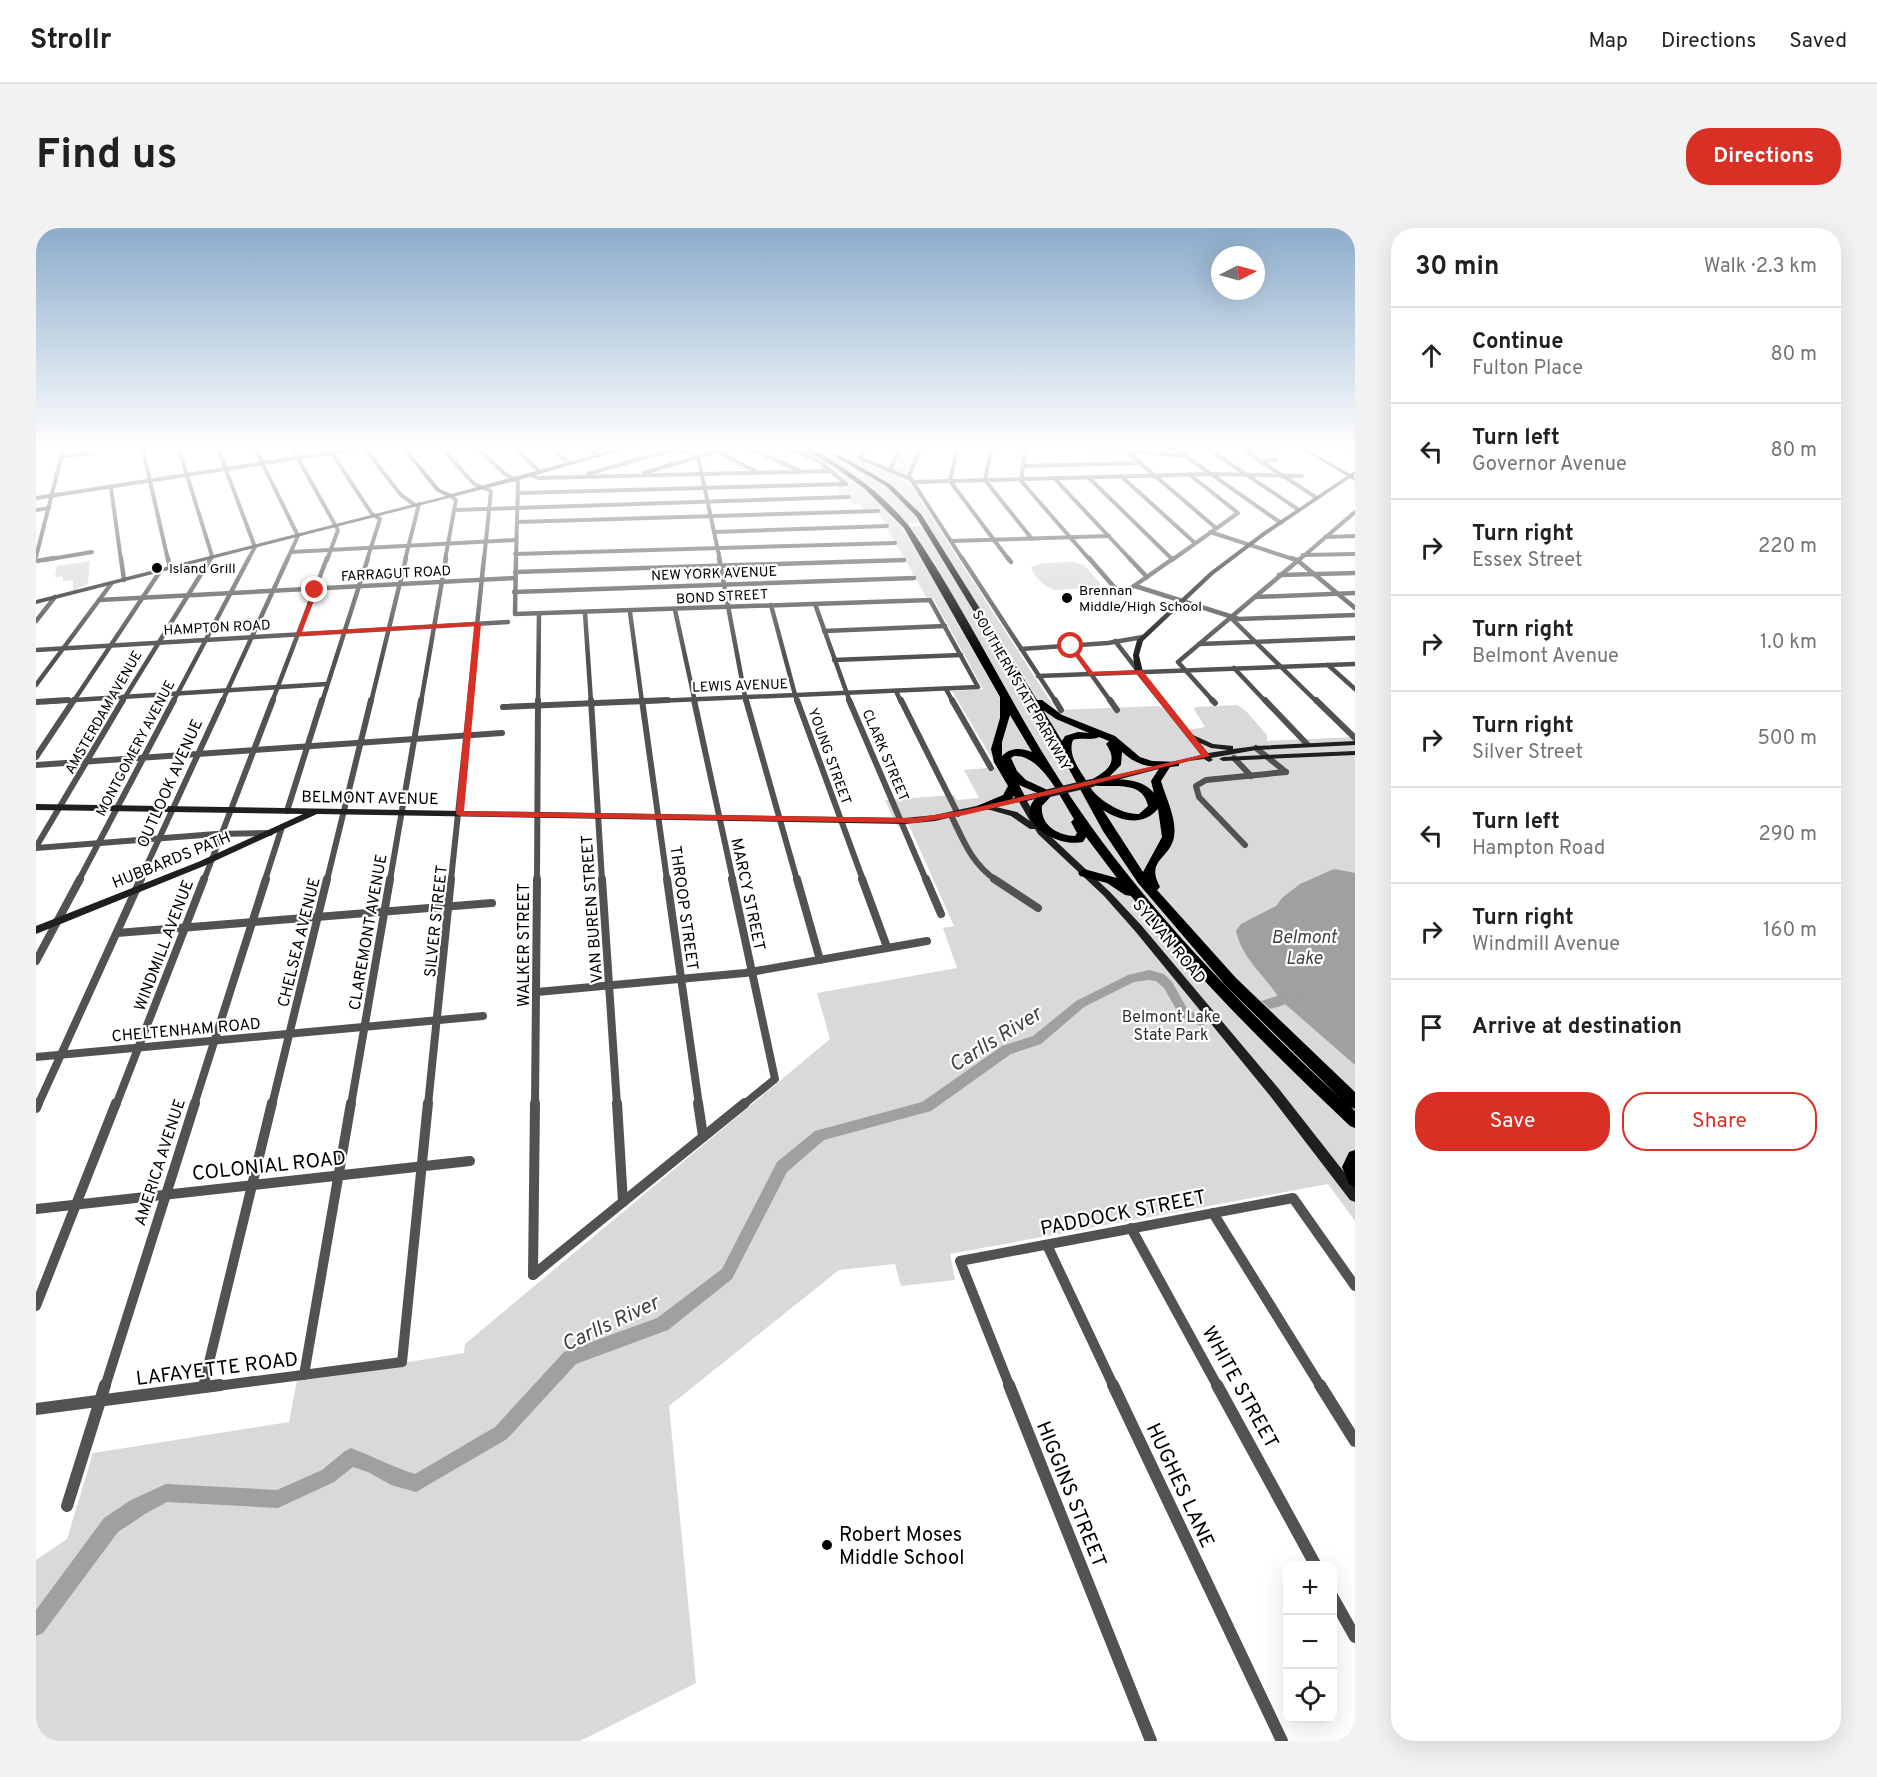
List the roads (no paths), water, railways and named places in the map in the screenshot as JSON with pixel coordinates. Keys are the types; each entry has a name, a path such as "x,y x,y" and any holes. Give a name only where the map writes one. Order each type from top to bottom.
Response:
{"highway":[{"name":"SOUTHERN STATE PARKWAY","path":"898,517 917,543 1050,772 1113,864 1172,926 1355,1101"},
{"name":"SOUTHERN STATE PARKWAY","path":"918,517 1069,760 1088,785 1124,854 1172,926 1250,1018 1355,1121"},
{"path":"1022,682 1050,712 1111,738 1136,759 1151,764 1170,765"},
{"path":"998,683 1007,711 997,742 997,753 1022,800"},
{"path":"1069,760 1066,743 1073,736 1095,736 1113,745 1119,757 1117,767 1108,775 1088,785"},
{"path":"1049,793 1033,790 1022,784 1007,762 1007,757 1015,752 1029,754 1050,772"},
{"path":"1170,765 1156,781 1168,837 1151,863 1148,874 1172,926"},
{"path":"1119,782 1136,786 1150,796 1154,807 1150,813 1141,816 1120,815 1103,806 1088,785 1119,782"},
{"path":"981,808 1008,798 1013,792 1014,784"},
{"path":"1049,793 1037,804 1036,811 1039,818 1054,836 1063,840 1074,840 1082,837 1083,831 1067,798"},
{"path":"1084,873 1107,878 1121,886 1172,926"},
{"path":"1355,1157 1350,1167 1355,1179"}],"street":[{"path":"47,517 36,559 92,552"},
{"path":"115,517 124,580"},
{"path":"158,517 170,568"},
{"path":"200,517 212,556 210,559"},
{"path":"244,517 255,547"},
{"path":"289,517 298,536"},
{"path":"332,517 337,525"},
{"path":"36,602 370,517"},
{"path":"287,811 380,519 378,517"},
{"name":"CHELSEA AVENUE","path":"203,1387 345,812 415,517"},
{"name":"CLAREMONT AVENUE","path":"304,1375 453,517"},
{"name":"SILVER STREET","path":"402,1362 489,517"},
{"path":"514,592 517,517"},
{"path":"517,522 691,517"},
{"path":"711,517 745,697 820,960"},
{"path":"935,517 1061,710"},
{"path":"977,517 1011,562"},
{"path":"1015,517 1032,539"},
{"path":"1053,517 1121,595 1233,517"},
{"path":"1091,517 1147,577"},
{"path":"1129,517 1172,559"},
{"path":"1166,517 1195,543"},
{"path":"1203,517 1216,528"},
{"path":"1272,517 1281,523"},
{"path":"1139,672 1136,655 1143,637 1203,580 1249,544 1290,517"},
{"path":"1215,703 1178,662 1349,517"},
{"name":"WINDMILL AVENUE","path":"36,1306 254,750 331,550 338,530 337,525"},
{"path":"714,532 886,526"},
{"path":"1210,532 1298,560 1355,608"},
{"name":"OUTLOOK AVENUE","path":"36,1108 298,536"},
{"path":"951,541 1109,536"},
{"path":"1325,537 1355,536"},
{"path":"291,552 516,540"},
{"path":"516,554 896,543"},
{"name":"MONTGOMERY AVENUE","path":"36,961 255,547"},
{"path":"1303,555 1355,554"},
{"name":"AMSTERDAM AVENUE","path":"36,848 157,643 210,559"},
{"name":"FARRAGUT ROAD","path":"99,600 441,583 515,575 904,560"},
{"path":"36,757 161,570"},
{"path":"1279,575 1355,573"},
{"name":"NEW YORK AVENUE","path":"514,592 914,578"},
{"path":"36,685 111,584"},
{"path":"1135,586 1231,618 1355,615"},
{"name":"BOND STREET","path":"514,592 515,614 539,615 930,600 945,626"},
{"path":"1254,597 1355,593"},
{"path":"36,621 55,597"},
{"name":"CLARK STREET","path":"815,604 846,693 941,914"},
{"name":"YOUNG STREET","path":"771,605 795,695 887,947"},
{"name":"MARCY STREET","path":"675,610 775,1078 703,1136"},
{"name":"THROOP STREET","path":"630,612 703,1136"},
{"name":"VAN BUREN STREET","path":"585,613 623,1202"},
{"name":"WALKER STREET","path":"539,615 533,1275 623,1202"},
{"path":"1231,618 1355,738"},
{"name":"HAMPTON ROAD","path":"36,650 508,622"},
{"path":"824,631 945,626 961,655 834,660"},
{"path":"1021,649 1071,646 1143,637"},
{"path":"1199,644 1355,638"},
{"path":"1114,641 1208,758"},
{"path":"1071,646 1117,710"},
{"name":"LEWIS AVENUE","path":"503,707 978,687 961,655"},
{"path":"1038,676 1355,664"},
{"path":"1328,665 1355,689"},
{"path":"1234,668 1306,744"},
{"path":"36,702 327,684"},
{"path":"946,689 992,768"},
{"path":"896,691 955,814 968,852 984,872 1038,908"},
{"path":"36,765 502,733"},
{"path":"1188,733 1211,746 1252,748 1270,756 1286,772 1206,780 1196,786 1199,797 1245,845"},
{"name":"BELMONT AVENUE","path":"1230,755 1252,748 1355,743"},
{"name":"BELMONT AVENUE","path":"36,807 901,821 955,814 1208,758 1230,755 1355,753"},
{"path":"1230,755 1251,776"},
{"name":"SYLVAN ROAD","path":"1022,800 1033,821 1046,837 1123,910 1225,1032 1355,1196"},
{"path":"981,808 1014,813 1046,837"},
{"name":"HUBBARDS PATH","path":"36,930 211,860 316,811"},
{"name":"AMERICA AVENUE","path":"67,1506 282,827"},
{"path":"36,848 270,832"},
{"path":"117,933 318,919 492,903"},
{"path":"537,992 752,972 927,941"},
{"name":"CHELTENHAM ROAD","path":"36,1057 136,1050 483,1016"},
{"path":"623,1202 703,1136"},
{"name":"COLONIAL ROAD","path":"36,1209 470,1161"},
{"name":"PADDOCK STREET","path":"960,1261 1293,1197 1355,1286"},
{"path":"1213,1213 1355,1441"},
{"name":"WHITE STREET","path":"1131,1228 1313,1561"},
{"name":"HUGHES LANE","path":"1047,1245 1282,1741"},
{"name":"HIGGINS STREET","path":"960,1261 1151,1741"},
{"name":"LAFAYETTE ROAD","path":"36,1409 402,1362"},
{"path":"1337,1605 1355,1637"}],"water":[{"name":"Belmont Lake","path":"1334,869 1355,873 1355,1065 1285,1004 1277,1000 1279,998 1243,950 1236,931 1241,924 1276,906 1282,898 1300,884"}],"waterway":[{"name":"Carlls River","path":"36,1626 111,1525 138,1507 166,1493 278,1499 328,1476 351,1457 373,1465 391,1476 416,1483 501,1433 570,1358 662,1324 727,1274 782,1167 820,1135 926,1107 1007,1050 1037,1040 1080,1004 1132,978 1149,975 1160,977 1168,985 1184,1013 1200,1021"},
{"name":"Carlls River","path":"1262,1005 1293,996"}],"place":[{"name":"Island Grill","path":"157,568"},
{"name":"Brennan Middle/High School","path":"1067,598"},
{"name":"Robert Moses Middle School","path":"827,1545"}],"park label":[{"name":"Belmont Lake State Park","path":"1171,1025"}]}
